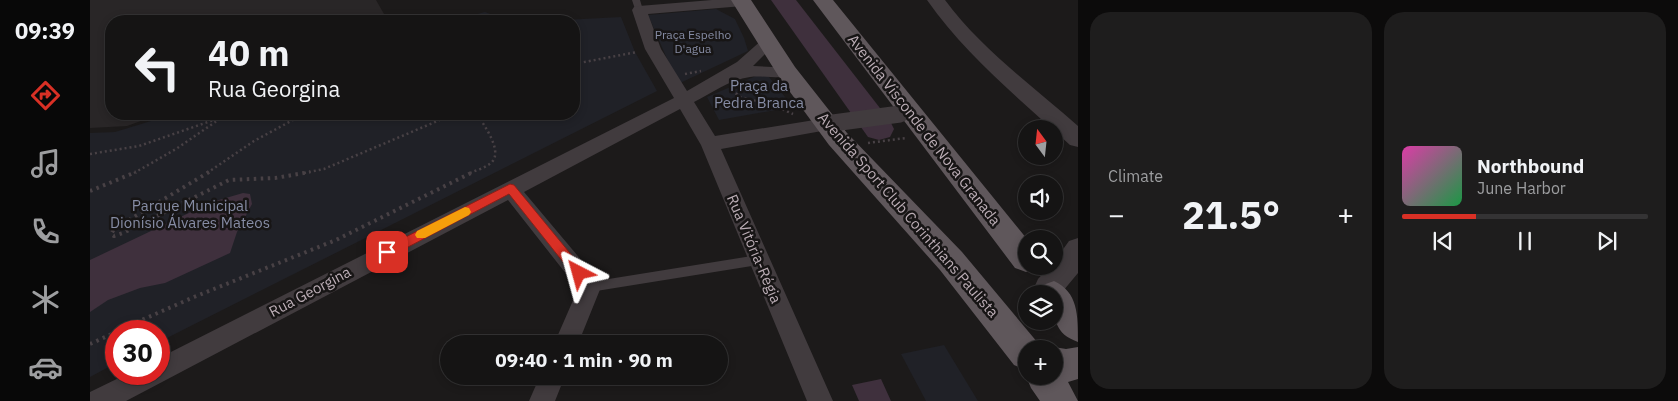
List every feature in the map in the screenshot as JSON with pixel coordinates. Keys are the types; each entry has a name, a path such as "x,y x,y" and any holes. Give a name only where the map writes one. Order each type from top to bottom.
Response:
{"main road":[{"name":"Avenida Visconde de Nova Granada","path":"822,0 905,113 1018,250"},
{"name":"Avenida Sport Club Corinthians Paulista","path":"742,1 787,72 881,187 951,260 1018,344"},
{"path":"1063,307 1078,327"},
{"path":"1006,328 1020,340"},
{"path":"1063,365 1078,363"},
{"path":"1049,385 1061,401"}],"street":[{"path":"936,0 954,25 978,49 1078,139"},
{"path":"638,5 742,1"},
{"name":"Rua Vitória-Régia","path":"638,5 653,49 710,144 758,260 820,401"},
{"name":"Rua Georgina","path":"170,365 510,188 684,100 724,78 752,59 769,42"},
{"name":"Rua Georgina","path":"724,78 752,71 787,72"},
{"path":"710,144 905,113"},
{"path":"510,188 590,287 570,335"},
{"path":"1048,285 1067,267 1078,249"},
{"path":"99,401 131,385"},
{"path":"542,401 549,385"}],"lane":[{"path":"590,287 758,260"}],"path":[{"path":"580,63 653,49"},
{"path":"682,75 709,70 724,78 740,97 772,105 795,115"},
{"path":"90,154 139,146 213,120"},
{"path":"90,191 112,184 151,165 218,120"},
{"path":"293,120 254,141 218,166 114,229 111,234 114,236 122,233 229,180 275,178 324,169 440,120"},
{"path":"143,320 194,297 336,240 492,162 496,157 497,150 480,120"},
{"path":"859,144 905,137"},
{"path":"90,344 105,337"}],"shaded area":[{"path":"90,0 376,0 385,15 105,15 105,120 144,120 127,126 90,128"},
{"path":"243,193 250,194 252,204 237,232 230,253 165,283 140,288 108,300 90,312 90,260 212,202"},
{"path":"881,379 891,401 859,401 852,385"}],"green space":[{"name":"Praça Espelho D'agua","path":"716,9 735,19 748,51 678,84 648,15"},
{"path":"485,12 493,15 473,15"},
{"name":"Parque Municipal Dionísio Álvares Mateos","path":"621,17 635,52 657,91 170,336 170,320 105,320 105,369 90,377 90,133 115,132 154,120 580,120 580,19"},
{"name":"Praça da Pedra Branca","path":"765,72 793,107 719,120 707,97"},
{"path":"944,345 978,401 926,401 901,354"}],"waterway":[{"path":"783,0 879,129"}],"slow traffic":[{"path":"421,235 465,212"}],"route":[{"path":"387,252 510,188 579,273"}]}
